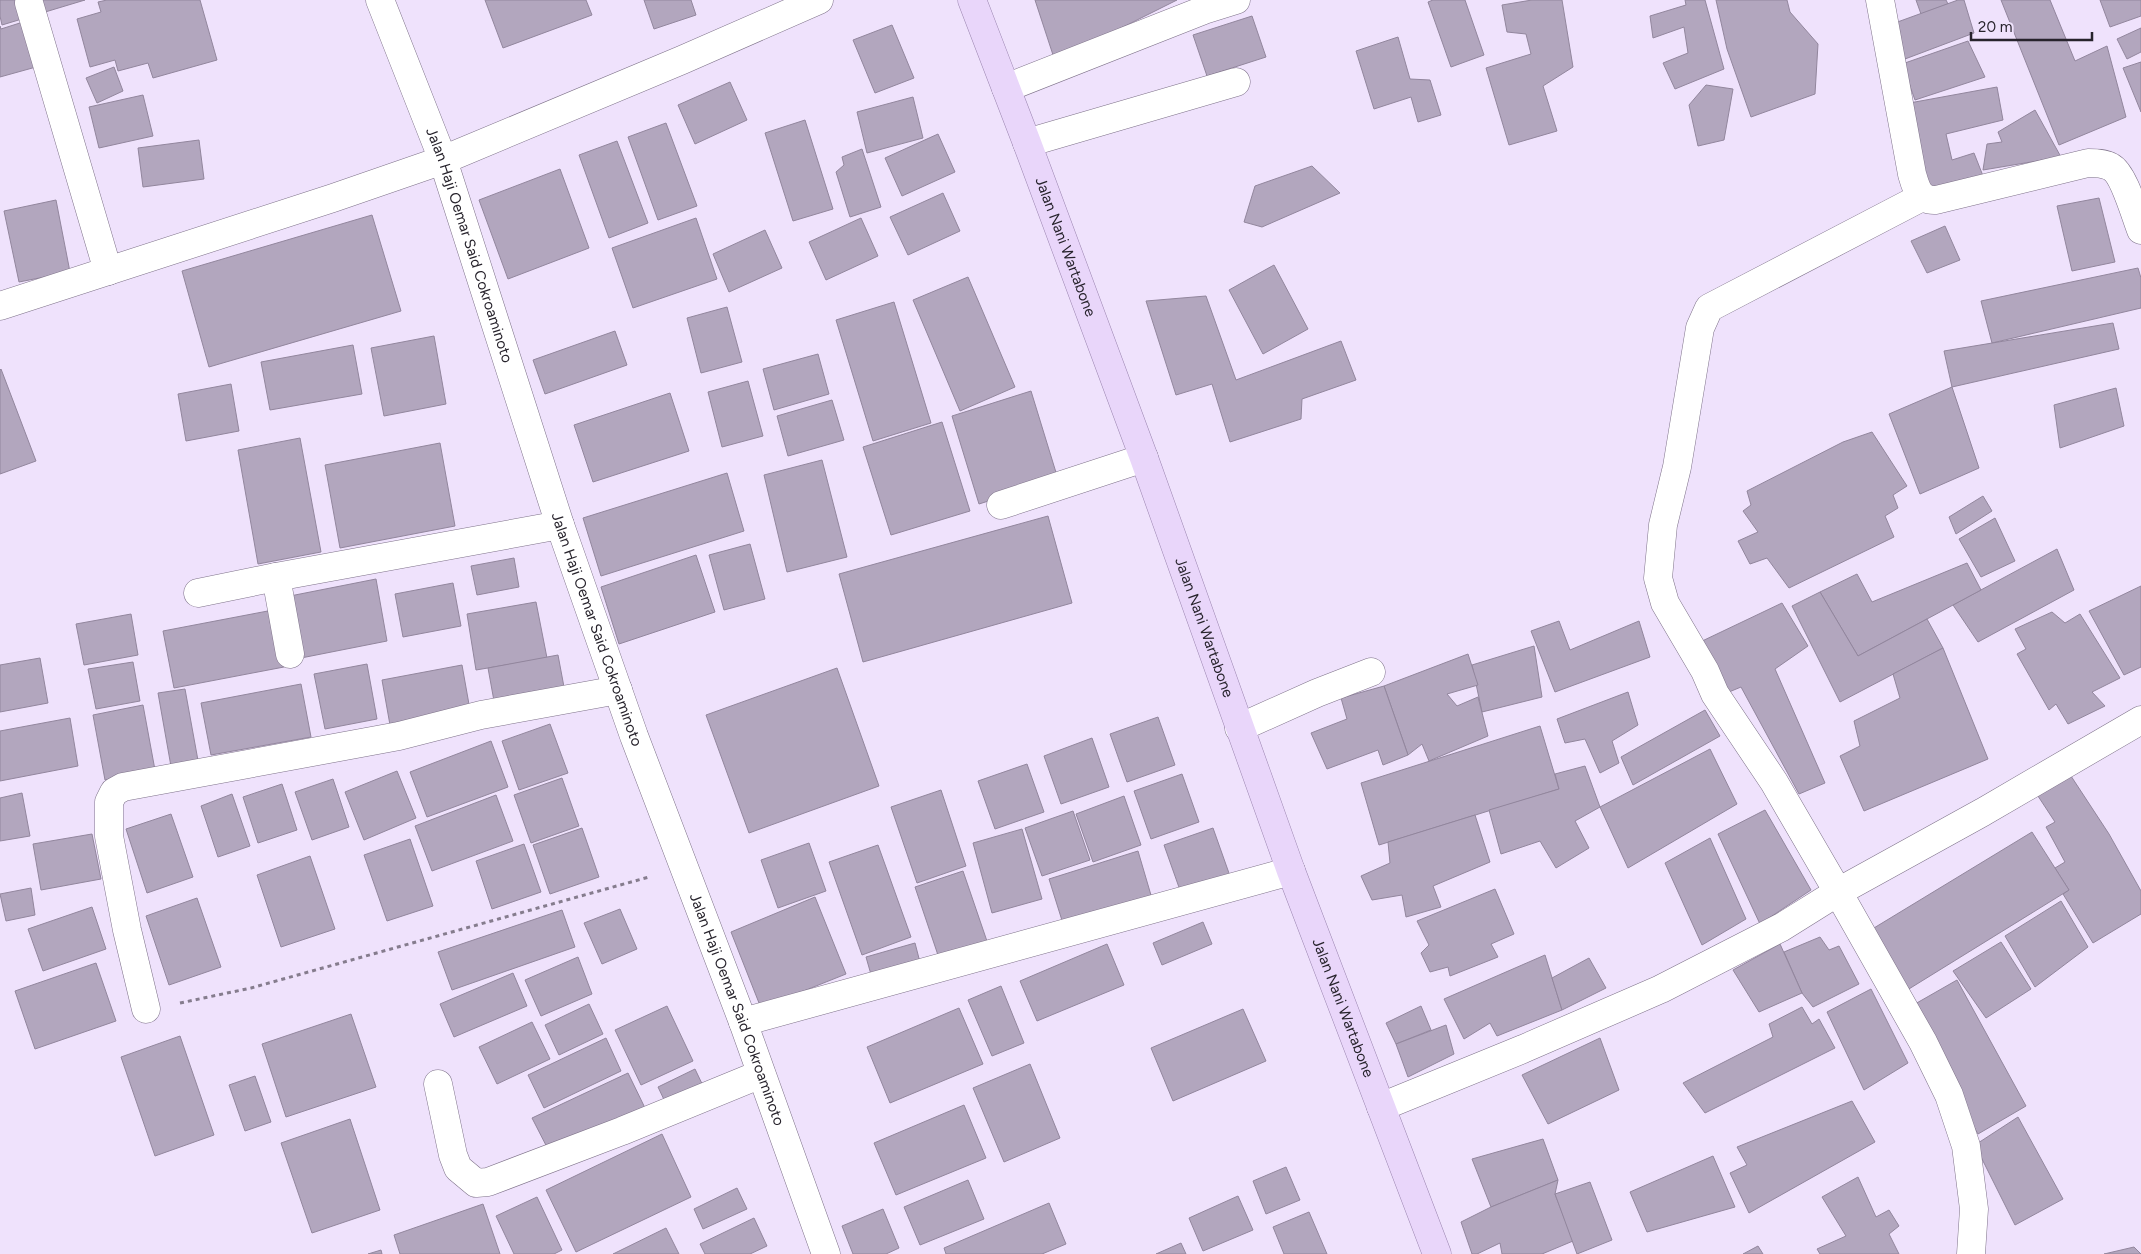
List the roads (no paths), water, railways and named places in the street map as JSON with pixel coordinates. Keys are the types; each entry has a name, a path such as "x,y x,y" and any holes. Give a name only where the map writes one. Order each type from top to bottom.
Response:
{"main road":[{"name":"Jalan Nani Wartabone","path":"972,0 1028,143 1144,458 1291,871 1437,1254"}],"street":[{"name":"Jalan Haji Oemar Said Cokroaminoto","path":"380,0 443,160 560,525 618,690 743,1022 826,1254"},
{"path":"0,306 443,160 682,60 819,0"},
{"path":"1006,88 1204,10 1236,0"},
{"path":"1880,0 1912,174 1917,190 1922,197 1936,200 2088,163 2101,164 2112,167 2120,176 2141,230"},
{"path":"30,3 108,271"},
{"path":"1028,143 1236,82"},
{"path":"1922,197 1709,308 1700,328 1677,467 1663,526 1658,578 1665,602 1705,670 1715,694 1774,782 1923,1042 1949,1094 1967,1155 1974,1209 1971,1254"},
{"path":"1001,504 1144,458"},
{"path":"198,593 560,525"},
{"path":"276,577 290,654"},
{"path":"1240,728 1317,693 1371,672"},
{"path":"146,1009 127,930 109,836 109,802 114,792 123,787 399,736 481,715 618,690"},
{"path":"1381,1107 1523,1049 1661,988 1782,927 1838,892 1983,812 2141,720"},
{"path":"743,1022 1291,871"},
{"path":"438,1084 453,1155 458,1168 476,1183 488,1182 622,1131 761,1074"}]}
